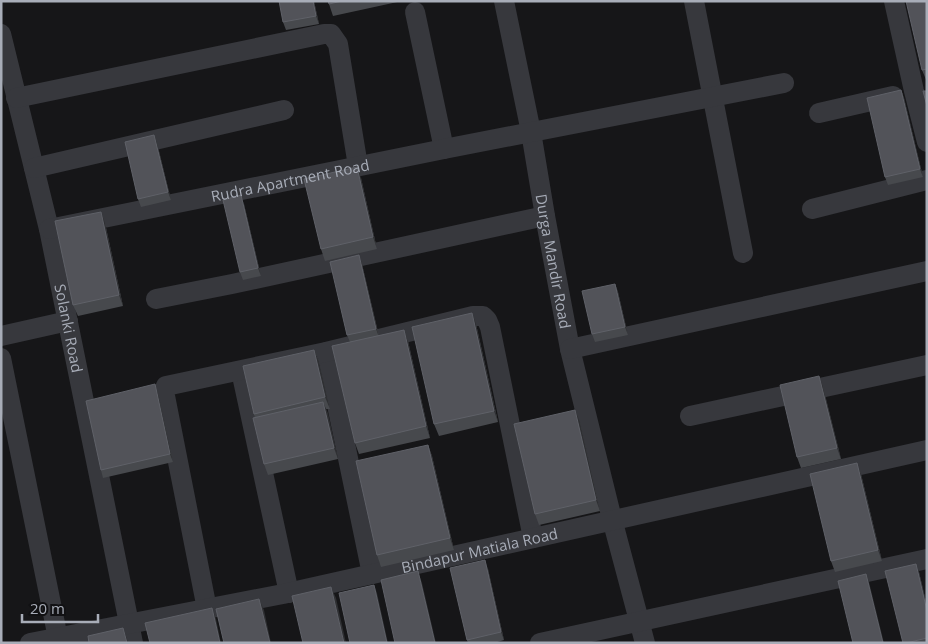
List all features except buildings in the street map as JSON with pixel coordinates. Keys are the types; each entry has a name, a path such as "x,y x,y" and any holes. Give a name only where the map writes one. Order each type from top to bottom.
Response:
{"street":[{"name":"Durga Mandir Road","path":"504,1 531,132 570,348 645,643"},
{"path":"694,1 743,253"},
{"path":"894,1 920,90 927,142"},
{"path":"415,12 444,149"},
{"name":"Solanki Road","path":"1,34 49,229 68,321 93,399 131,633"},
{"path":"16,98 331,34 338,44 358,166"},
{"name":"Rudra Apartment Road","path":"49,229 358,166 784,83"},
{"path":"819,113 920,90"},
{"path":"34,168 284,110"},
{"path":"812,208 927,180"},
{"path":"156,300 545,216"},
{"path":"570,348 927,271"},
{"path":"207,609 164,391 157,388 326,352 474,316 483,316 487,320 533,538"},
{"path":"1,336 68,321"},
{"path":"326,352 372,574"},
{"path":"1,358 58,640"},
{"path":"690,416 927,365"},
{"path":"241,371 289,593"},
{"name":"Bindapur Matiala Road","path":"30,643 131,633 207,609 289,593 612,519 927,450"},
{"path":"540,643 927,559"}]}
